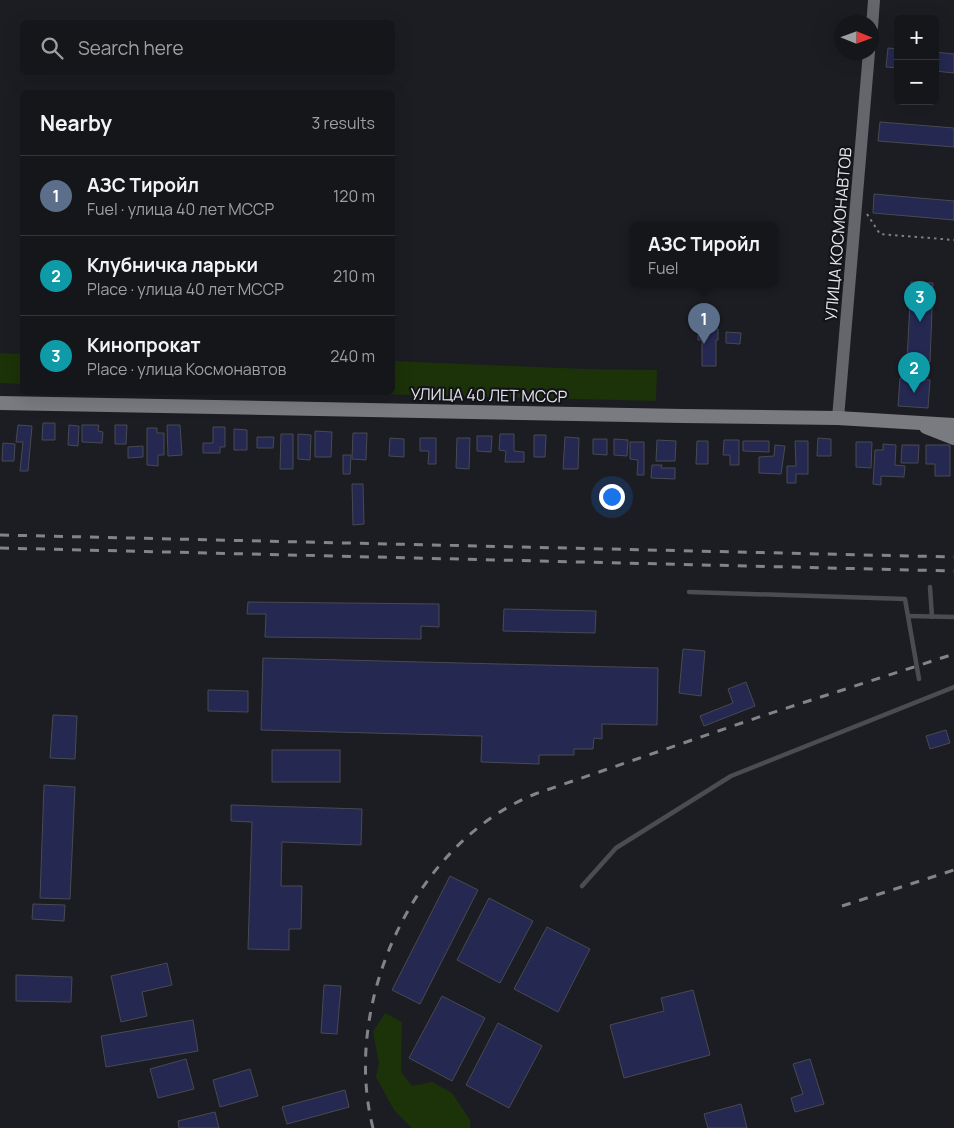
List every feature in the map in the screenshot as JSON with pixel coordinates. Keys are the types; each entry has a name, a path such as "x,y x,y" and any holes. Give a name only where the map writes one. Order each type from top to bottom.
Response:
{"main road":[{"name":"УЛИЦА 40 ЛЕТ МССР","path":"0,403 838,418 954,425"},
{"name":"УЛИЦА 40 ЛЕТ МССР","path":"916,423 954,438"}],"street":[{"path":"873,15 874,0"},
{"name":"УЛИЦА КОСМОНАВТОВ","path":"838,418 868,60"}],"lane":[{"path":"930,587 932,617"},
{"path":"689,592 905,599 919,679"},
{"path":"908,616 954,617"},
{"path":"582,886 616,848 731,776 954,687"}],"path":[{"path":"856,209 866,212 880,234 954,240"}],"green space":[{"path":"0,353 20,354 20,384 0,383"},
{"path":"395,361 657,370 656,401 395,394"},
{"path":"385,1013 402,1022 401,1072 412,1086 432,1082 452,1093 470,1120 470,1128 412,1128 394,1110 376,1077 379,1063 373,1032"}],"building":[{"path":"888,48 894,49 894,68 886,67"},
{"path":"939,52 954,54 954,73 939,71"},
{"path":"880,122 954,128 954,147 878,141"},
{"path":"874,194 954,201 954,220 873,213"},
{"path":"911,282 933,283 930,362 907,361"},
{"path":"698,328 718,329 716,366 702,366 702,340 698,340"},
{"path":"726,332 741,333 740,344 726,343"},
{"path":"900,378 930,380 928,408 898,406"},
{"path":"43,423 55,423 55,440 42,440"},
{"path":"18,425 32,426 28,471 20,471 23,442 16,442"},
{"path":"69,425 79,426 78,446 68,445"},
{"path":"82,425 99,425 98,431 103,432 102,443 82,442"},
{"path":"115,425 127,425 126,444 115,444"},
{"path":"167,425 180,425 182,455 168,456"},
{"path":"213,427 225,427 225,447 220,447 220,453 203,453 203,443 213,443"},
{"path":"147,428 157,428 157,433 164,433 164,455 158,455 158,466 147,465"},
{"path":"234,429 247,430 247,450 234,450"},
{"path":"315,431 332,432 331,457 315,457"},
{"path":"353,433 367,433 366,460 352,459"},
{"path":"281,434 293,434 293,469 280,469"},
{"path":"298,434 311,435 310,460 298,459"},
{"path":"500,434 514,434 514,451 524,452 524,462 505,462 506,451 499,450"},
{"path":"534,435 546,435 545,457 534,457"},
{"path":"477,436 492,436 491,452 477,451"},
{"path":"257,437 274,437 273,448 257,448"},
{"path":"565,437 579,438 578,469 563,469"},
{"path":"390,438 404,439 404,457 389,456"},
{"path":"420,438 436,438 436,464 428,464 429,451 420,451"},
{"path":"457,438 470,438 469,469 456,468"},
{"path":"818,438 831,439 831,456 817,456"},
{"path":"593,439 607,439 607,455 593,454"},
{"path":"614,439 628,440 627,456 614,455"},
{"path":"657,440 676,441 675,461 656,461"},
{"path":"724,440 739,440 739,465 730,465 730,455 723,455"},
{"path":"697,441 708,441 708,464 696,464"},
{"path":"743,441 769,441 769,452 743,451"},
{"path":"795,441 808,441 808,474 796,474 796,483 787,483 787,466 796,466"},
{"path":"630,442 644,442 644,475 637,475 638,460 630,459"},
{"path":"856,442 872,442 871,468 856,467"},
{"path":"3,443 15,444 14,461 2,461"},
{"path":"883,444 896,445 895,465 905,466 904,477 881,476 881,485 873,484 875,450 883,450"},
{"path":"775,445 785,446 781,474 759,473 759,457 774,456"},
{"path":"902,445 919,445 918,463 901,463"},
{"path":"926,445 950,445 950,476 935,476 935,464 926,464"},
{"path":"143,446 143,457 128,458 128,447"},
{"path":"343,455 351,455 350,474 343,474"},
{"path":"652,465 662,465 661,468 675,468 675,479 651,478"},
{"path":"352,484 363,484 364,524 353,525"},
{"path":"248,602 439,604 439,627 421,626 421,639 265,637 266,614 247,614"},
{"path":"504,609 596,611 595,633 503,631"},
{"path":"683,649 705,651 701,696 679,693"},
{"path":"263,658 658,668 657,725 602,724 602,739 594,738 593,749 574,749 574,755 539,755 539,764 481,762 482,736 261,730"},
{"path":"746,682 755,706 704,726 700,716 733,703 728,689"},
{"path":"208,690 248,691 248,712 208,711"},
{"path":"53,715 77,716 75,759 50,758"},
{"path":"946,730 950,743 930,749 926,736"},
{"path":"272,750 340,750 340,782 272,782"},
{"path":"44,785 75,787 70,899 40,898"},
{"path":"231,805 362,809 361,845 282,842 281,886 302,886 301,929 289,929 289,950 248,949 252,822 231,821"},
{"path":"450,876 478,890 420,1004 392,990"},
{"path":"489,898 533,921 500,983 457,960"},
{"path":"33,904 65,905 64,921 32,919"},
{"path":"547,927 590,949 558,1012 514,989"},
{"path":"167,963 172,985 142,992 147,1016 121,1022 111,976"},
{"path":"16,975 72,977 71,1002 16,1001"},
{"path":"324,985 341,986 337,1034 321,1033"},
{"path":"693,990 710,1055 624,1078 610,1025 664,1011 661,998"},
{"path":"442,996 485,1018 452,1081 409,1058"},
{"path":"193,1020 198,1051 106,1067 101,1036"},
{"path":"498,1023 542,1046 509,1108 466,1085"},
{"path":"186,1059 194,1089 158,1098 150,1069"},
{"path":"810,1059 824,1104 795,1112 791,1098 803,1094 793,1064"},
{"path":"250,1069 258,1096 220,1107 213,1080"},
{"path":"345,1090 349,1107 287,1124 282,1107"},
{"path":"741,1104 747,1128 708,1128 704,1114"},
{"path":"215,1112 219,1128 179,1128 178,1121"}],"railway":[{"path":"0,535 954,557"},
{"path":"0,548 954,571"},
{"path":"373,1128 366,1080 368,1030 378,980 397,932 422,888 454,849 492,817 535,794 762,716 954,654"},
{"path":"842,906 954,870"}],"place":[{"name":"Кинопрокат","path":"920,322"},
{"name":"АЗС Тиройл","path":"704,344"},
{"name":"Клубничка ларьки","path":"914,393"}]}
